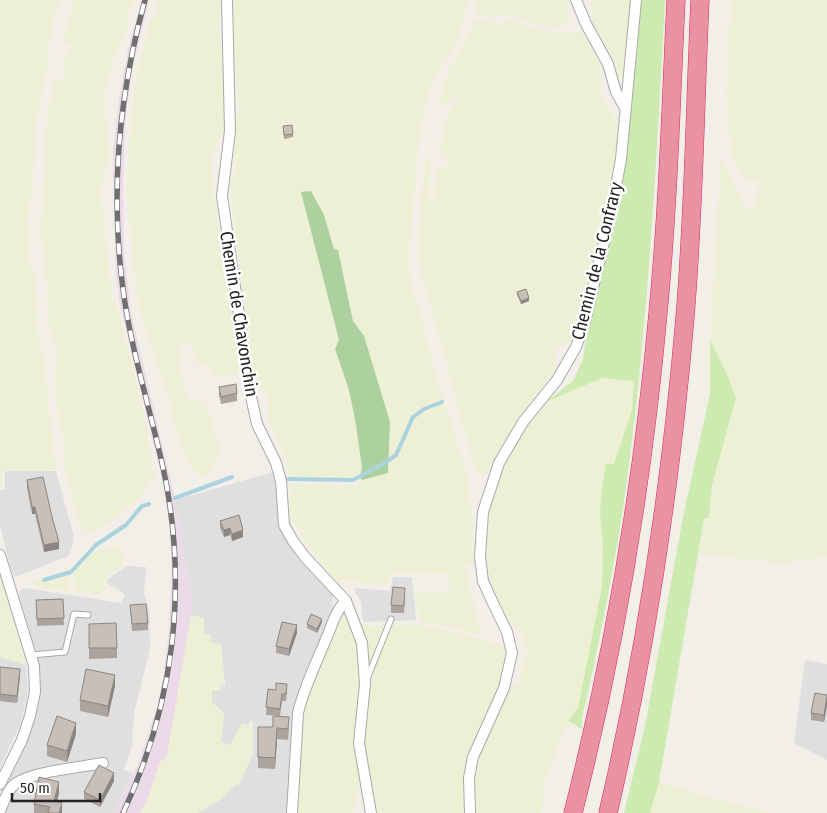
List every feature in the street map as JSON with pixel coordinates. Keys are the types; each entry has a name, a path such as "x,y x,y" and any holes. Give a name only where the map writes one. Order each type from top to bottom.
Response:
{"highway":[{"path":"573,813 618,607 647,420 659,310 669,156 676,0"},
{"path":"608,813 649,608 674,430 690,236 700,0"}],"street":[{"name":"Chemin de Chavonchin","path":"227,0 230,130 222,196 250,392 258,424 282,481 284,525 305,557 346,601"},
{"path":"576,0 586,24 608,64 616,92 625,108"},
{"name":"Chemin de la Confrary","path":"470,813 469,778 474,757 504,688 512,653 508,632 484,581 480,557 484,512 499,463 523,422 557,380 576,347 584,325 611,213 621,160 636,0"},
{"path":"0,555 34,666 36,692 22,740 0,784"},
{"path":"292,813 300,703 334,620 340,607 346,601 362,643 364,684 360,744 371,813"},
{"path":"0,811 14,784 22,780 38,775 103,763"}],"lane":[{"path":"31,656 65,652 74,614 88,615"},
{"path":"364,684 391,619"}],"shaded area":[{"path":"142,0 149,0 132,69 125,123 124,253 131,313 175,499 193,604 167,757 160,762 149,796 140,813 114,813 138,764 156,711 168,641 172,571 169,521 164,487 120,305 116,275 113,152 119,99 129,45"},
{"path":"5,471 56,471 74,537 68,556 18,576 12,574 0,525 0,490 5,490"},
{"path":"274,472 283,519 333,595 332,614 288,813 198,813 221,799 236,784 238,785 247,725 242,724 230,746 221,742 224,713 212,702 212,691 219,691 221,684 225,685 221,644 212,643 204,634 204,618 191,615 193,604 175,500"},
{"path":"127,566 146,567 144,593 149,609 150,648 134,713 132,745 124,770 133,773 114,813 0,813 3,792 27,742 36,716 40,695 39,666 19,595 20,591 24,588 121,603 125,594 107,583 108,579"},
{"path":"393,577 412,577 416,620 363,622 361,602 355,592 356,588 390,591"},
{"path":"0,657 26,665 28,692 20,725 0,767"},
{"path":"805,660 827,664 827,760 794,743"}],"green space":[{"path":"0,0 62,0 54,17 46,56 49,57 36,121 32,202 29,202 28,225 30,229 29,260 32,272 34,273 39,322 37,322 41,351 43,352 56,470 2,470 2,487 0,487"},
{"path":"74,0 135,0 130,9 127,31 123,34 122,39 119,40 118,55 113,59 104,97 109,153 101,189 113,300 117,304 149,435 147,436 156,478 147,480 148,486 143,494 110,523 86,534 79,525 66,475 54,371 58,367 55,357 59,356 50,330 43,240 40,239 45,162 44,147 48,109 55,78 65,80 63,67 65,55 69,52 71,44 64,42"},
{"path":"158,0 221,0 218,33 221,35 220,51 223,54 225,130 210,159 221,251 225,255 244,373 213,377 210,365 196,363 190,343 178,343 182,361 179,364 189,400 195,398 204,406 212,418 216,439 221,448 217,460 202,479 186,460 169,410 171,407 140,310 134,273 130,219 128,218 127,173 136,79 149,23 157,16"},
{"path":"235,0 468,0 460,35 433,84 425,107 418,146 409,253 410,277 426,340 467,475 473,520 473,565 465,565 481,635 438,624 419,622 415,592 450,591 449,574 390,573 389,585 335,580 311,550 290,516 290,484 356,486 362,480 388,473 364,336 353,321 346,281 324,215 301,192 339,341 335,349 349,390 362,467 361,473 350,478 292,477 286,457 269,422 267,389 256,390 231,199 232,178 235,177 233,169 236,168 234,153 237,112 239,111 233,31"},
{"path":"476,0 568,0 568,22 554,27 509,15 496,17 476,15"},
{"path":"591,0 631,0 624,80 622,81 615,61 592,23"},
{"path":"640,0 665,0 650,258 638,387 622,515 604,618 582,719 582,729 568,721 578,708 602,586 603,544 600,514 602,488 606,464 614,464 632,410 634,381 602,378 546,402 573,381 583,359 587,332 621,201 634,83"},
{"path":"731,0 827,0 827,557 782,564 699,554 704,519 709,518 727,374 710,340 721,155 747,210 755,209 759,182 741,176 733,162 726,93"},
{"path":"508,19 549,32 583,31 600,66 601,92 618,123 618,133 609,208 570,343 555,349 557,365 503,443 487,473 480,475 475,468 471,455 425,284 422,280 418,242 421,213 419,212 426,160 430,159 429,200 434,200 437,170 446,170 447,154 440,154 448,112 458,98 453,97 448,104 441,104 443,84 450,67 467,38 473,21 507,23"},
{"path":"311,191 324,215 334,249 338,250 353,321 364,336 390,422 388,473 362,480 358,476 361,473 362,467 355,419 349,390 335,349 339,340 301,192"},
{"path":"710,340 727,374 736,398 712,485 709,518 704,519 659,782 650,813 624,813 645,726 683,517 710,394"},
{"path":"602,377 634,381 632,410 614,465 607,464 600,514 603,544 602,586 578,708 568,721 545,781 542,813 472,813 476,767 512,685 518,687 527,654 522,628 515,629 498,601 488,570 487,537 491,500 503,467 526,428 546,402"},
{"path":"122,546 123,565 109,573 101,595 75,591 72,568 80,563 79,561 84,554"},
{"path":"68,568 70,591 34,585 33,581 59,573"},
{"path":"0,577 4,589 26,665 0,657"},
{"path":"345,610 356,638 361,679 362,787 356,798 353,813 294,813 302,718 306,699 341,612"},
{"path":"191,615 204,618 204,634 211,635 212,643 221,644 225,685 221,684 220,691 212,691 212,702 224,713 221,742 230,745 242,724 247,725 252,720 253,753 239,786 235,784 221,799 198,813 140,813 149,796 160,762 167,757"},
{"path":"418,625 438,628 507,646 507,658 502,680 467,757 463,776 463,813 378,813 373,802 364,746 365,715 372,680 362,626"},
{"path":"659,782 705,796 771,813 650,813"}],"building":[{"path":"292,125 293,134 284,135 283,126"},
{"path":"526,289 529,298 521,301 517,292"},
{"path":"236,384 237,393 221,397 219,387"},
{"path":"43,477 59,542 44,545 35,507 32,507 27,480"},
{"path":"239,515 243,530 232,534 230,528 224,530 220,521"},
{"path":"393,587 405,588 404,606 391,605"},
{"path":"63,599 64,618 37,619 36,600"},
{"path":"146,604 148,623 132,624 130,605"},
{"path":"311,614 322,619 317,629 307,624"},
{"path":"282,622 297,625 289,649 276,646"},
{"path":"116,623 117,648 89,648 89,624"},
{"path":"0,667 20,669 17,696 0,694"},
{"path":"86,669 115,675 108,706 80,700"},
{"path":"276,683 287,684 286,694 282,694 280,709 266,707 268,689 276,690"},
{"path":"815,693 827,695 824,715 811,713"},
{"path":"57,716 76,723 67,751 47,745"},
{"path":"273,716 289,717 288,729 277,728 275,758 258,757 258,727 273,727"},
{"path":"99,765 114,773 100,800 84,792"},
{"path":"39,777 59,782 54,801 62,803 59,813 48,813 50,807 34,804"}],"waterway":[{"path":"288,479 353,480 396,455 413,417 424,409 442,402"},
{"path":"175,498 232,477"},
{"path":"44,580 71,572 96,545 126,525 142,506 149,504"}],"railway":[{"path":"123,813 140,772 165,688 172,646 175,602 175,559 171,516 164,472 136,358 127,312 119,253 117,216 119,143 123,107 136,35 145,0"}]}
